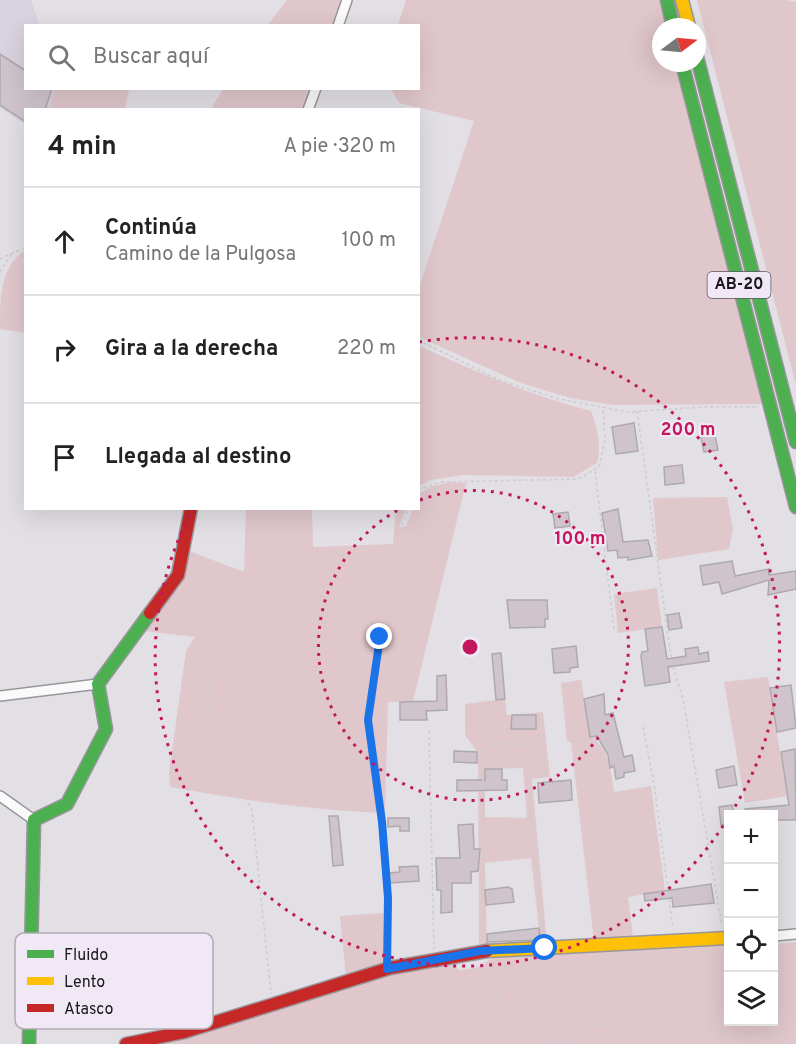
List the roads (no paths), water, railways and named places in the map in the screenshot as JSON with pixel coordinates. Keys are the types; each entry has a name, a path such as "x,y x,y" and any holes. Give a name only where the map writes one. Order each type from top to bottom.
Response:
{"street":[{"path":"339,24 347,0"},
{"path":"667,0 671,18"},
{"path":"682,0 687,18"},
{"name":"AB-20","path":"684,72 796,507"},
{"name":"AB-20","path":"701,72 796,442"},
{"path":"309,108 315,90"},
{"path":"34,820 67,804 106,729 98,684 178,575 191,510"},
{"path":"0,696 98,684"},
{"path":"0,796 34,820"},
{"path":"31,933 34,820"},
{"path":"778,936 796,934"},
{"path":"213,1023 387,969 485,951 724,939"},
{"path":"29,1029 29,1044"},
{"path":"126,1044 194,1029"}]}
